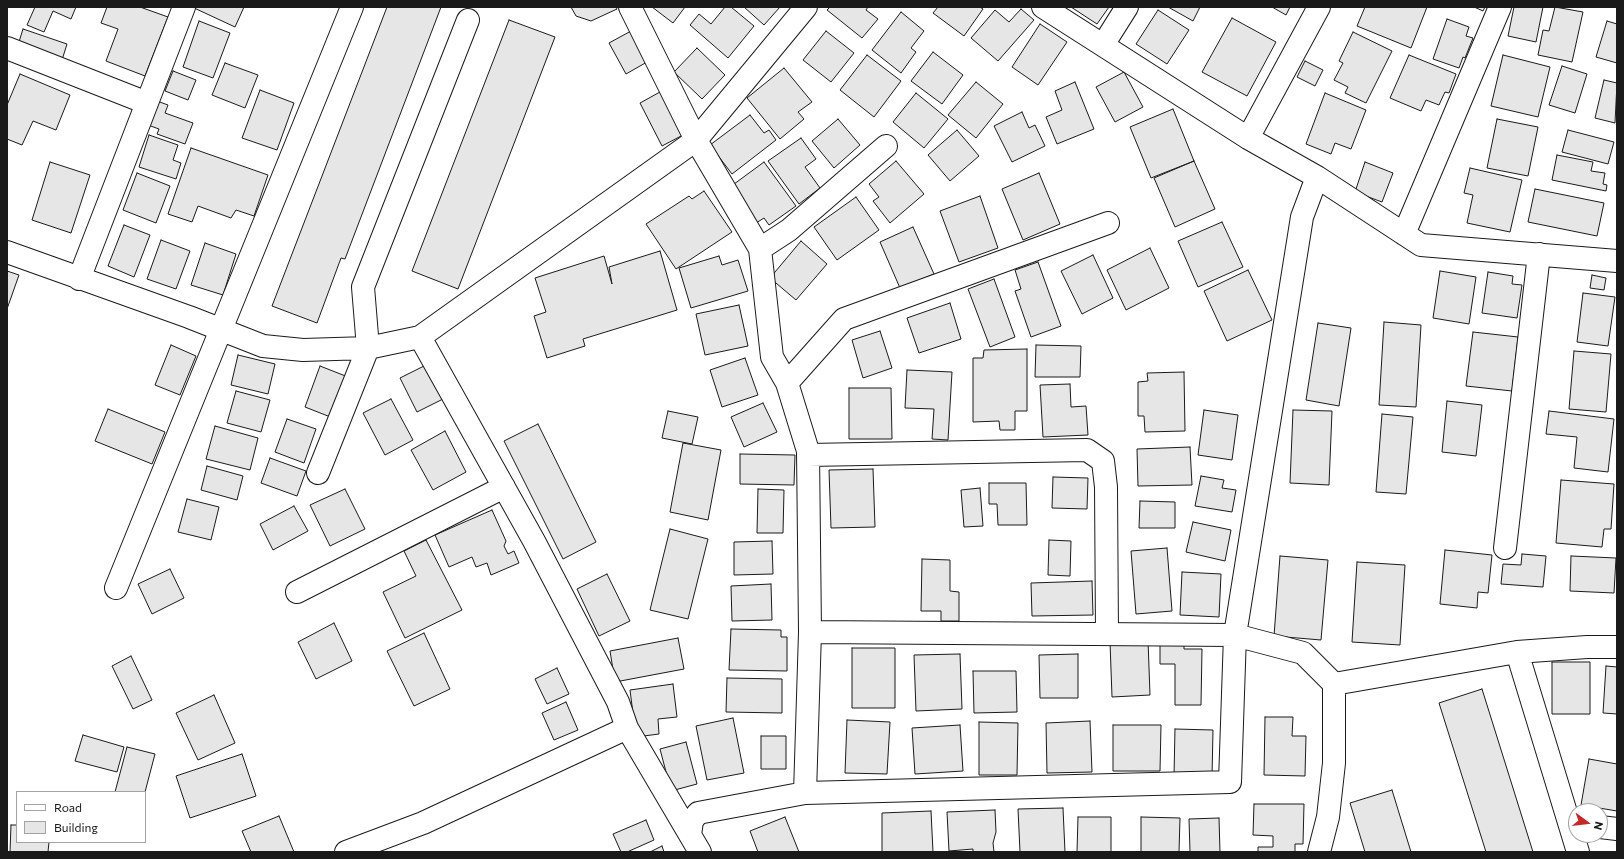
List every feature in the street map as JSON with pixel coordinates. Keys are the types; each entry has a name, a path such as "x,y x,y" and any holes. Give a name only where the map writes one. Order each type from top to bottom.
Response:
{"street":[{"path":"79,279 184,7"},
{"path":"116,588 352,7"},
{"path":"630,7 696,140 760,249 772,357 787,383 808,455 810,632 805,793"},
{"path":"7,252 263,346 303,350 368,348 420,337 696,140 806,7"},
{"path":"1042,7 1248,138 1317,177 1421,245 1539,254 1616,256"},
{"path":"1103,45 1127,7"},
{"path":"1248,138 1319,7"},
{"path":"1404,234 1500,7"},
{"path":"318,473 368,348 363,287 468,20"},
{"path":"7,48 147,104"},
{"path":"760,249 789,230 886,146"},
{"path":"695,844 692,821 698,814 805,793 1230,782 1235,635 1302,216 1317,177"},
{"path":"787,383 844,319 1108,223"},
{"path":"1505,548 1539,254"},
{"path":"420,337 504,487 618,702 627,728 695,844"},
{"path":"808,455 1087,450 1103,461 1106,487 1107,634"},
{"path":"297,592 504,487"},
{"path":"810,632 1235,635 1303,653 1334,684 1334,763 1328,817 1319,852"},
{"path":"1334,684 1516,652 1587,647 1617,647"},
{"path":"1516,652 1568,809"},
{"path":"346,852 423,823 627,728"}],"building":[{"path":"35,7 76,7 71,19 53,11 44,32 27,25"},
{"path":"107,7 140,7 168,17 145,76 106,61 118,29 101,23"},
{"path":"192,7 244,7 235,27"},
{"path":"387,7 441,7 345,259 341,258 317,323 272,306"},
{"path":"571,7 616,7 617,9 591,21 576,16"},
{"path":"652,7 685,7 673,23"},
{"path":"725,7 731,7 754,26 728,58 690,25 699,14 711,24"},
{"path":"744,7 780,7 764,25"},
{"path":"830,7 868,7 866,10 878,19 862,38 827,10"},
{"path":"938,7 980,7 983,9 964,36 933,13"},
{"path":"1071,7 1109,7 1097,24"},
{"path":"1168,7 1200,7 1193,21"},
{"path":"1272,7 1290,7 1286,15"},
{"path":"1365,7 1427,7 1411,48 1357,26"},
{"path":"1474,7 1485,7 1483,11"},
{"path":"1514,7 1543,7 1536,42 1508,36"},
{"path":"1555,7 1583,12 1572,62 1538,55 1543,30 1549,31"},
{"path":"1021,9 1034,20 998,61 971,38 995,10 1009,22"},
{"path":"1158,10 1189,30 1167,64 1136,44"},
{"path":"901,12 924,31 911,48 916,52 901,73 872,50"},
{"path":"1232,18 1276,42 1247,96 1202,72"},
{"path":"1447,19 1469,27 1466,36 1473,38 1465,58 1463,57 1459,68 1433,59"},
{"path":"509,20 555,37 458,289 412,271"},
{"path":"199,21 230,33 213,78 183,67"},
{"path":"1607,21 1617,24 1617,63 1596,57"},
{"path":"1040,24 1067,42 1038,85 1012,67"},
{"path":"23,29 67,44 62,60 18,45"},
{"path":"631,31 647,62 626,74 609,43"},
{"path":"826,31 854,53 831,82 803,60"},
{"path":"1353,32 1392,51 1366,103 1345,93 1348,87 1334,80 1343,63 1339,61"},
{"path":"697,48 725,75 702,99 674,72"},
{"path":"933,52 963,75 942,104 911,81"},
{"path":"867,55 901,81 874,117 840,90"},
{"path":"1409,55 1456,74 1449,93 1445,92 1439,105 1426,100 1421,111 1390,98"},
{"path":"1503,55 1550,67 1538,117 1491,106"},
{"path":"1305,61 1323,70 1315,86 1297,77"},
{"path":"225,63 258,75 245,108 212,95"},
{"path":"1562,66 1587,74 1575,113 1549,105"},
{"path":"784,68 812,102 798,112 804,119 780,139 747,98"},
{"path":"173,71 196,80 188,100 165,91"},
{"path":"1124,72 1143,107 1115,122 1096,87"},
{"path":"20,74 70,95 56,130 33,121 22,145 7,139 7,105"},
{"path":"1604,80 1617,83 1615,123 1595,118"},
{"path":"976,82 1003,104 976,138 948,115"},
{"path":"1075,82 1094,129 1057,144 1046,117 1062,110 1055,91"},
{"path":"260,90 294,103 277,150 242,138"},
{"path":"660,92 683,135 662,146 640,103"},
{"path":"916,93 948,119 924,148 893,122"},
{"path":"1325,93 1366,110 1351,149 1335,143 1331,154 1306,144"},
{"path":"157,101 168,105 165,113 193,123 185,144 157,134 159,129 148,125"},
{"path":"1173,109 1194,161 1151,178 1130,127"},
{"path":"1022,112 1029,128 1035,125 1045,146 1012,162 994,126"},
{"path":"750,115 764,133 769,130 776,140 732,174 710,145"},
{"path":"838,119 860,145 834,168 812,141"},
{"path":"1497,119 1538,127 1528,176 1487,168"},
{"path":"957,130 979,156 950,181 928,155"},
{"path":"1568,130 1614,142 1608,164 1562,152"},
{"path":"149,135 178,145 173,160 181,163 176,179 139,167"},
{"path":"801,138 816,159 805,167 820,188 799,204 768,161"},
{"path":"191,148 268,175 254,216 236,210 231,218 198,206 192,222 168,214"},
{"path":"1557,155 1593,162 1591,171 1605,173 1603,184 1607,185 1606,191 1552,180"},
{"path":"896,161 924,194 890,223 873,201 879,197 869,184"},
{"path":"1194,161 1215,209 1175,227 1154,178"},
{"path":"50,162 90,175 71,233 32,220"},
{"path":"764,162 796,206 769,225 764,218 756,223 730,187"},
{"path":"1365,162 1393,173 1382,202 1355,192"},
{"path":"1470,168 1522,180 1510,232 1467,223 1473,195 1464,193"},
{"path":"137,173 170,186 156,223 123,210"},
{"path":"1039,173 1060,224 1023,240 1002,189"},
{"path":"1535,189 1604,203 1597,236 1528,222"},
{"path":"704,191 732,232 676,269 646,224 689,196 692,199"},
{"path":"980,196 998,248 959,262 940,211"},
{"path":"856,197 879,230 837,260 814,227"},
{"path":"1222,222 1243,267 1198,287 1178,241"},
{"path":"124,225 150,235 134,277 108,266"},
{"path":"913,227 934,274 900,288 880,242"},
{"path":"161,240 190,251 176,289 147,279"},
{"path":"801,241 827,264 796,300 770,278"},
{"path":"205,243 236,254 223,295 191,285"},
{"path":"1150,248 1169,288 1126,310 1107,270"},
{"path":"660,251 677,310 583,339 585,346 547,358 534,316 546,312 535,278 604,256 612,284 609,267"},
{"path":"1093,255 1113,298 1082,314 1061,271"},
{"path":"719,256 722,265 738,260 748,291 691,308 679,268"},
{"path":"1038,262 1061,326 1031,337 1015,291 1021,289 1015,270"},
{"path":"1248,270 1272,320 1227,341 1204,291"},
{"path":"7,271 19,275 7,309"},
{"path":"1440,271 1476,277 1469,324 1433,318"},
{"path":"1488,272 1513,276 1512,284 1522,285 1517,318 1482,313"},
{"path":"1592,275 1606,278 1604,290 1590,288"},
{"path":"994,279 1015,337 990,347 968,289"},
{"path":"1583,293 1615,297 1608,346 1577,342"},
{"path":"950,303 961,339 919,353 907,318"},
{"path":"739,305 748,346 705,355 696,314"},
{"path":"1384,322 1421,325 1416,407 1379,405"},
{"path":"1318,323 1351,328 1339,406 1306,400"},
{"path":"880,331 892,368 863,378 852,340"},
{"path":"1473,332 1518,337 1512,391 1466,386"},
{"path":"171,345 196,356 180,395 155,385"},
{"path":"1036,345 1081,346 1080,377 1035,377"},
{"path":"1027,349 1027,411 1015,411 1015,430 1000,430 999,421 973,422 973,358 983,358 984,350"},
{"path":"1574,351 1611,354 1606,412 1569,409"},
{"path":"238,355 275,364 268,394 231,385"},
{"path":"745,358 758,395 722,407 710,370"},
{"path":"430,363 447,397 417,412 400,378"},
{"path":"320,366 348,377 333,418 305,407"},
{"path":"907,370 952,372 948,440 932,439 934,409 905,408"},
{"path":"1184,372 1185,431 1145,432 1144,416 1138,416 1138,382 1148,381 1147,373"},
{"path":"1070,384 1071,407 1086,406 1088,435 1043,437 1040,385"},
{"path":"849,388 891,388 892,439 849,439"},
{"path":"236,391 270,400 261,432 227,423"},
{"path":"391,399 413,440 385,455 363,413"},
{"path":"1447,401 1482,405 1476,456 1442,452"},
{"path":"763,403 777,432 744,447 731,417"},
{"path":"108,409 165,432 152,464 95,441"},
{"path":"1204,410 1238,415 1232,460 1198,455"},
{"path":"1293,410 1332,411 1329,485 1290,483"},
{"path":"668,411 698,417 692,444 662,438"},
{"path":"1549,411 1614,419 1608,472 1574,468 1577,437 1546,434"},
{"path":"1382,414 1413,417 1406,494 1376,492"},
{"path":"287,419 316,429 304,463 275,452"},
{"path":"538,424 596,542 563,559 504,441"},
{"path":"215,426 258,438 250,470 206,459"},
{"path":"445,431 466,472 433,490 411,450"},
{"path":"683,443 721,450 708,520 670,512"},
{"path":"1190,447 1192,485 1138,486 1137,449"},
{"path":"740,454 795,455 794,485 740,484"},
{"path":"270,458 306,471 297,496 261,483"},
{"path":"207,466 243,476 237,500 201,490"},
{"path":"873,469 875,527 831,528 829,470"},
{"path":"1201,476 1224,480 1222,488 1236,490 1232,512 1195,506"},
{"path":"1053,477 1088,478 1087,509 1052,508"},
{"path":"1561,480 1614,484 1611,529 1604,529 1602,547 1556,543"},
{"path":"989,483 1026,483 1027,525 998,525 997,504 989,504"},
{"path":"980,488 983,526 964,527 961,490"},
{"path":"345,489 365,529 330,546 310,505"},
{"path":"758,489 784,490 783,533 757,533"},
{"path":"187,499 219,507 211,540 178,532"},
{"path":"1140,501 1175,502 1175,528 1139,528"},
{"path":"294,506 308,531 273,550 260,524"},
{"path":"492,510 506,541 504,546 508,554 514,551 519,563 491,575 487,563 476,567 472,557 449,567 435,535"},
{"path":"1193,522 1231,530 1225,561 1186,552"},
{"path":"670,529 708,539 688,619 650,610"},
{"path":"426,540 462,610 405,638 383,592 416,576 404,551"},
{"path":"1049,540 1071,541 1070,576 1048,575"},
{"path":"772,541 773,574 734,575 734,542"},
{"path":"1167,548 1172,611 1136,614 1131,551"},
{"path":"1445,550 1492,555 1488,593 1478,592 1477,608 1440,604"},
{"path":"1522,554 1546,556 1543,587 1501,584 1503,564 1521,565"},
{"path":"1280,556 1328,560 1321,640 1274,636"},
{"path":"1571,556 1616,558 1614,593 1570,591"},
{"path":"922,559 950,560 950,591 959,592 959,621 941,621 941,611 921,611"},
{"path":"1357,562 1405,565 1400,645 1352,642"},
{"path":"170,569 184,598 152,614 138,584"},
{"path":"1182,572 1221,574 1219,617 1180,615"},
{"path":"607,574 630,621 599,636 577,589"},
{"path":"1092,581 1093,615 1032,616 1031,583"},
{"path":"771,584 772,620 732,621 731,586"},
{"path":"334,623 352,661 316,679 298,642"},
{"path":"731,629 781,630 781,637 787,637 787,671 729,670"},
{"path":"424,633 450,689 414,706 387,651"},
{"path":"678,638 684,669 615,682 610,651"},
{"path":"1148,640 1150,695 1112,697 1110,642"},
{"path":"1160,643 1184,643 1184,649 1202,649 1201,705 1175,705 1175,664 1160,664"},
{"path":"852,648 895,648 895,708 852,708"},
{"path":"960,654 962,709 916,711 914,655"},
{"path":"1078,654 1078,698 1040,698 1039,655"},
{"path":"131,656 152,700 133,709 112,666"},
{"path":"1552,662 1590,662 1590,714 1552,714"},
{"path":"1606,666 1617,667 1617,714 1603,713"},
{"path":"557,668 569,694 547,704 535,679"},
{"path":"973,671 1016,671 1017,712 974,713"},
{"path":"727,678 782,679 782,713 726,712"},
{"path":"673,684 677,717 658,719 659,734 636,737 630,690"},
{"path":"1482,689 1533,852 1486,852 1439,703"},
{"path":"214,695 235,743 198,760 176,713"},
{"path":"566,702 578,730 554,740 542,713"},
{"path":"1265,717 1293,717 1292,736 1306,736 1305,776 1264,775"},
{"path":"733,718 744,773 707,780 696,726"},
{"path":"847,720 890,722 887,774 845,773"},
{"path":"1090,721 1092,772 1047,773 1046,723"},
{"path":"979,722 1018,723 1017,775 979,775"},
{"path":"960,725 963,771 915,774 912,728"},
{"path":"1113,725 1161,725 1160,771 1113,771"},
{"path":"1175,729 1213,730 1212,777 1174,776"},
{"path":"83,735 124,747 117,772 75,761"},
{"path":"761,736 786,736 786,769 761,769"},
{"path":"686,742 697,784 671,791 660,749"},
{"path":"127,747 155,754 145,791 115,791"},
{"path":"242,754 256,796 190,818 176,776"},
{"path":"1589,759 1617,764 1617,811 1608,810 1608,803 1581,803"},
{"path":"1392,790 1411,852 1365,852 1350,803"},
{"path":"1254,804 1304,804 1303,844 1295,844 1295,852 1258,852 1258,847 1273,847 1273,836 1253,835"},
{"path":"1063,808 1065,852 1020,852 1018,809"},
{"path":"995,810 996,832 993,843 994,852 973,852 973,849 949,851 947,812"},
{"path":"931,811 933,852 882,852 882,813"},
{"path":"279,816 294,852 251,852 242,831"},
{"path":"785,817 799,852 758,852 750,831"},
{"path":"1078,817 1111,817 1111,852 1077,852"},
{"path":"1141,817 1180,818 1179,852 1141,852"},
{"path":"1219,818 1220,852 1190,852 1189,819"},
{"path":"646,820 654,840 627,852 621,852 613,834"},
{"path":"11,825 16,825 16,843 49,843 48,852 10,852"},
{"path":"662,846 664,852 650,852"}]}
